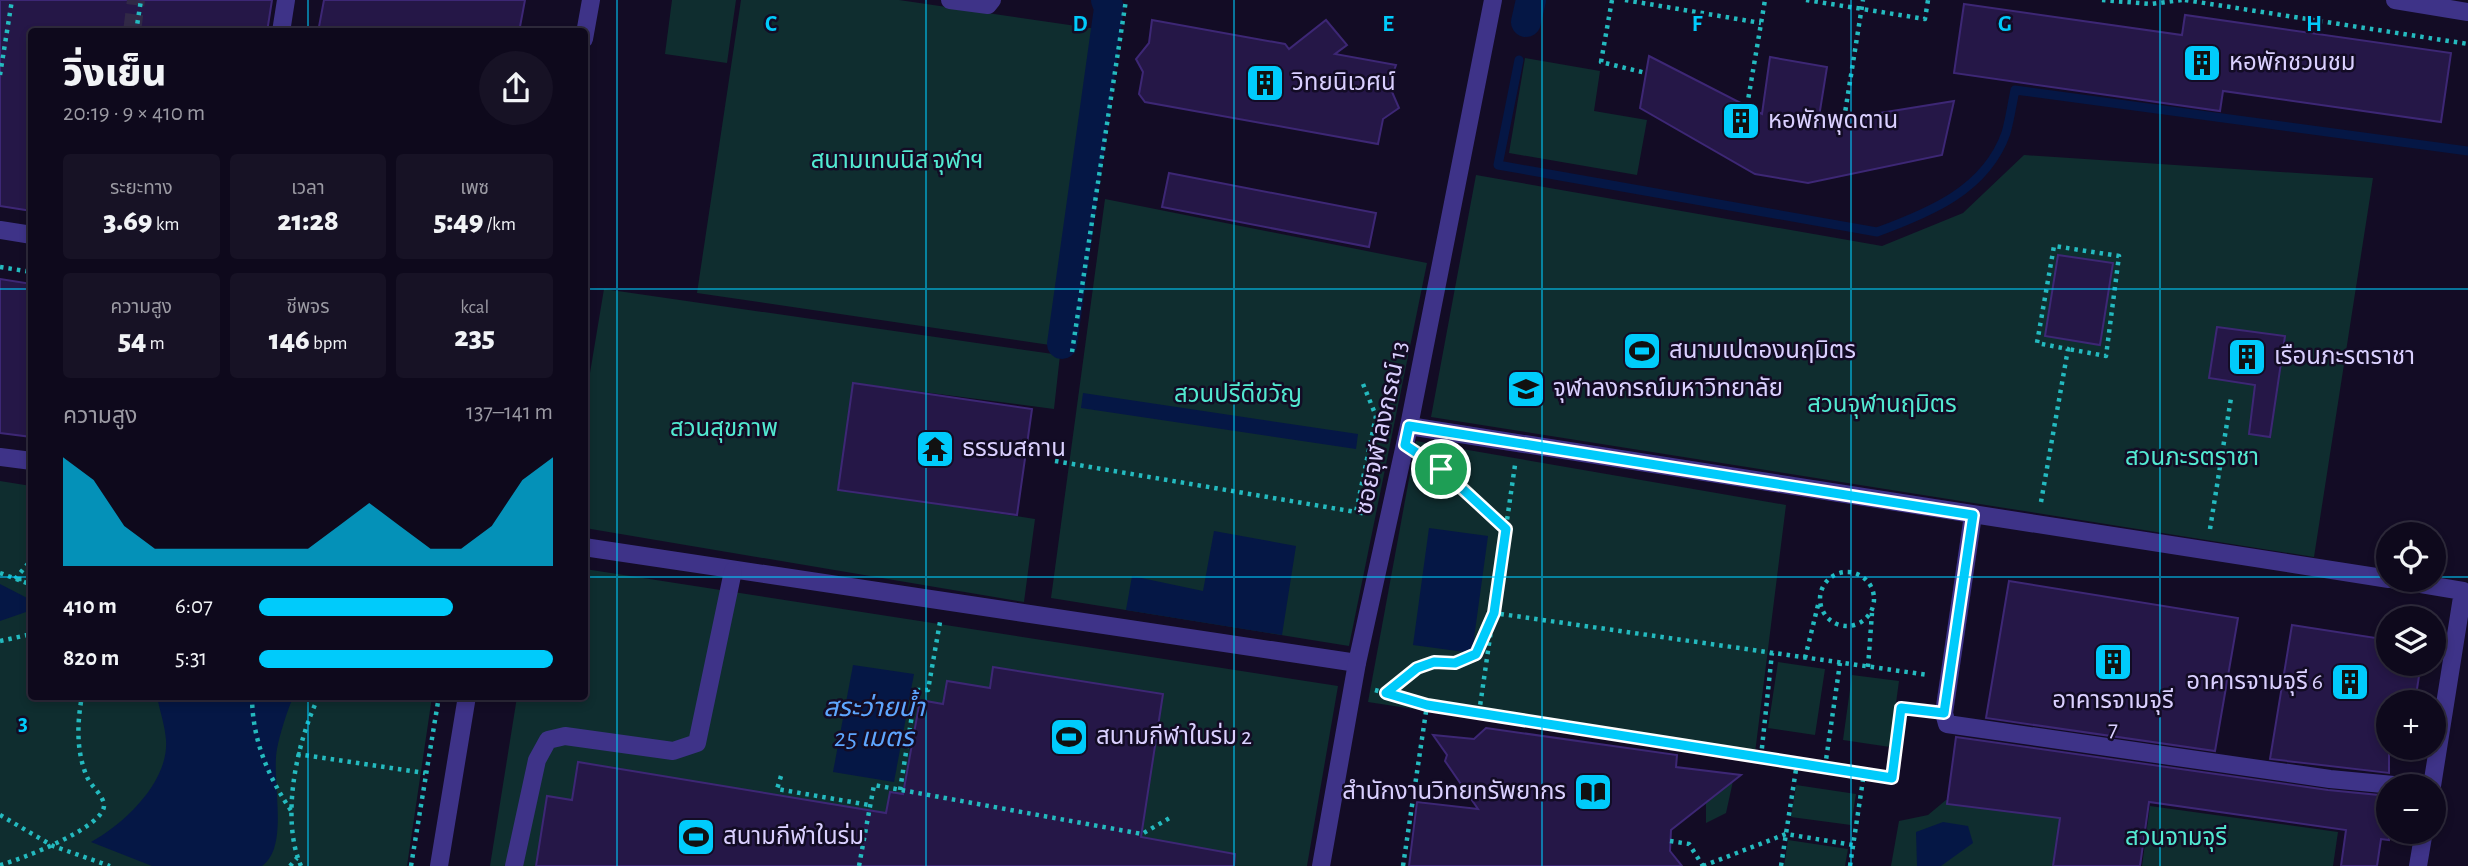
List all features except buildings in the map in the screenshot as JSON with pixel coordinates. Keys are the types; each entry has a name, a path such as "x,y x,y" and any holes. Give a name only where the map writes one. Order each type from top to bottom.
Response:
{"street":[{"path":"282,28 286,0"},
{"path":"586,28 592,0"},
{"path":"950,0 988,5 992,0"},
{"name":"ซอยจุฬาลงกรณ์ 13","path":"1321,866 1357,663 1409,426 1493,0"},
{"path":"2395,0 2468,12"},
{"path":"0,230 28,234"},
{"path":"1409,426 2376,577"},
{"path":"0,457 28,460"},
{"path":"1973,515 1944,713 1947,724 2376,783"},
{"path":"588,548 1357,663"},
{"path":"514,866 537,760 548,740 565,736 673,751 697,743 702,730 733,571"},
{"path":"2434,774 2463,591 2446,588"},
{"path":"439,866 466,700"},
{"path":"2418,866 2422,844"}],"path":[{"path":"0,75 12,0"},
{"path":"137,28 141,0"},
{"path":"1072,352 1126,0"},
{"path":"1612,0 1601,62 1646,73"},
{"path":"1625,0 1760,23"},
{"path":"1747,106 1765,0"},
{"path":"1807,0 1926,19 1928,0"},
{"path":"1844,119 1863,0"},
{"path":"2102,0 2151,4 2184,0 2468,44"},
{"path":"2054,246 2119,256 2106,356 2068,349 2038,342 2054,246"},
{"path":"0,267 28,271"},
{"path":"2038,524 2068,349"},
{"path":"1356,512 1376,416 1363,384"},
{"path":"2207,550 2231,398"},
{"path":"1479,713 1518,443"},
{"path":"1405,445 1441,469 1506,529"},
{"path":"1055,461 1356,512 1388,521"},
{"path":"15,579 28,564"},
{"path":"1805,658 1820,595 1828,579 1845,572 1854,573 1869,583 1874,600 1868,667"},
{"path":"0,573 28,584"},
{"path":"15,579 28,579"},
{"path":"1820,595 1823,612 1836,624 1853,625 1868,617 1872,609"},
{"path":"1494,613 1950,678"},
{"path":"1386,693 1417,668 1434,662 1455,663 1476,654 1494,613"},
{"path":"900,790 916,690 928,690 941,618"},
{"path":"0,641 28,635"},
{"path":"1760,757 1772,653"},
{"path":"1825,767 1840,663"},
{"path":"1364,687 1427,705 1892,778 1901,708 1944,713"},
{"path":"0,865 53,846 98,818 103,811 101,799 87,778 81,756 78,726 81,700"},
{"path":"252,700 252,718 263,759 273,784 292,813"},
{"path":"301,866 292,813 298,754 317,700"},
{"path":"411,866 438,700"},
{"path":"1403,866 1427,705"},
{"path":"298,754 453,778"},
{"path":"1781,866 1797,763"},
{"path":"1850,866 1864,773"},
{"path":"781,776 777,789 869,805"},
{"path":"859,866 874,785 1142,834 1173,816"},
{"path":"0,815 53,846 110,866"},
{"path":"1670,841 1689,844 1703,866 1786,834 1853,845"},
{"path":"290,866 298,858"}],"green space":[{"path":"672,0 736,0 727,63 665,54"},
{"name":"สนามเทนนิส จุฬาฯ","path":"741,0 899,0 1097,29 1050,345 697,293"},
{"path":"1525,58 1600,71 1594,111 1647,120 1637,175 1509,153"},
{"path":"2024,155 2373,178 2314,557 1431,417 1476,175 1882,246 1963,213"},
{"name":"สวนปรีดีขวัญ","path":"1105,199 1427,263 1349,646 1051,598"},
{"name":"สวนสุขภาพ","path":"604,289 1060,355 1054,409 853,383 838,489 1035,519 1024,602 588,529 588,385"},
{"path":"1416,441 1786,505 1754,761 1368,702"},
{"path":"0,481 28,486 28,700 432,700 407,866 0,866"},
{"path":"588,569 1338,686 1307,866 490,866 517,700 588,700"},
{"path":"1778,662 1825,669 1815,735 1768,728"},
{"path":"1852,675 1899,681 1890,747 1843,740"},
{"path":"1733,781 1726,813 1706,823 1706,802"},
{"path":"1796,785 1856,794 1851,825 1791,817"},
{"path":"1946,800 2069,814 2061,866 1891,866 1899,821 1928,815"},
{"name":"สวนจามจุรี","path":"2150,806 2338,832 2333,866 2142,866"},
{"path":"1788,840 1848,849 1845,866 1784,866"}],"water":[{"path":"1083,393 1358,434 1356,449 1081,408"},
{"path":"1429,528 1488,536 1472,653 1413,645"},
{"path":"1214,531 1296,546 1282,635 1126,610 1132,576 1203,591"},
{"path":"0,584 28,598 28,610 0,621"},
{"name":"สระว่ายน้ำ 25 เมตร","path":"853,665 914,674 894,782 833,772"},
{"path":"158,700 292,700 277,749 278,812 275,844 270,857 262,866 152,866 91,842 130,813 152,786 165,756 164,724"},
{"path":"1943,822 1968,826 1973,843 1941,866 1917,866 1916,832"}],"waterway":[{"path":"1062,344 1109,8 1106,0"},
{"path":"1526,22 1531,0"},
{"path":"1519,60 1498,165 1877,232 1916,217 1954,197 1985,170 2006,133 2015,90 2468,151"}],"tunnel":[{"path":"132,28 136,0"}],"place":[{"name":"หอพักชวนชม","path":"2202,63"},
{"name":"วิทยนิเวศน์","path":"1265,83"},
{"name":"หอพักพุดตาน","path":"1741,121"},
{"name":"สนามเปตองนฤมิตร","path":"1642,351"},
{"name":"เรือนภะรตราชา","path":"2247,357"},
{"name":"จุฬาลงกรณ์มหาวิทยาลัย","path":"1526,389"},
{"name":"ธรรมสถาน","path":"935,449"},
{"name":"อาคารจามจุรี 7","path":"2113,662"},
{"name":"อาคารจามจุรี 6","path":"2350,682"},
{"name":"สนามกีฬาในร่ม 2","path":"1069,737"},
{"name":"สำนักงานวิทยทรัพยากร","path":"1593,792"},
{"name":"สนามกีฬาในร่ม","path":"696,837"}],"route":[{"path":"1409,426 1973,515 1944,713 1901,708 1892,778 1427,705 1386,693 1417,668 1434,662 1455,663 1476,654 1494,613 1506,529 1441,469 1405,445 1409,426"}],"park label":[{"name":"สวนจุฬานฤมิตร","path":"1882,405"},
{"name":"สวนภะรตราชา","path":"2192,458"}]}
